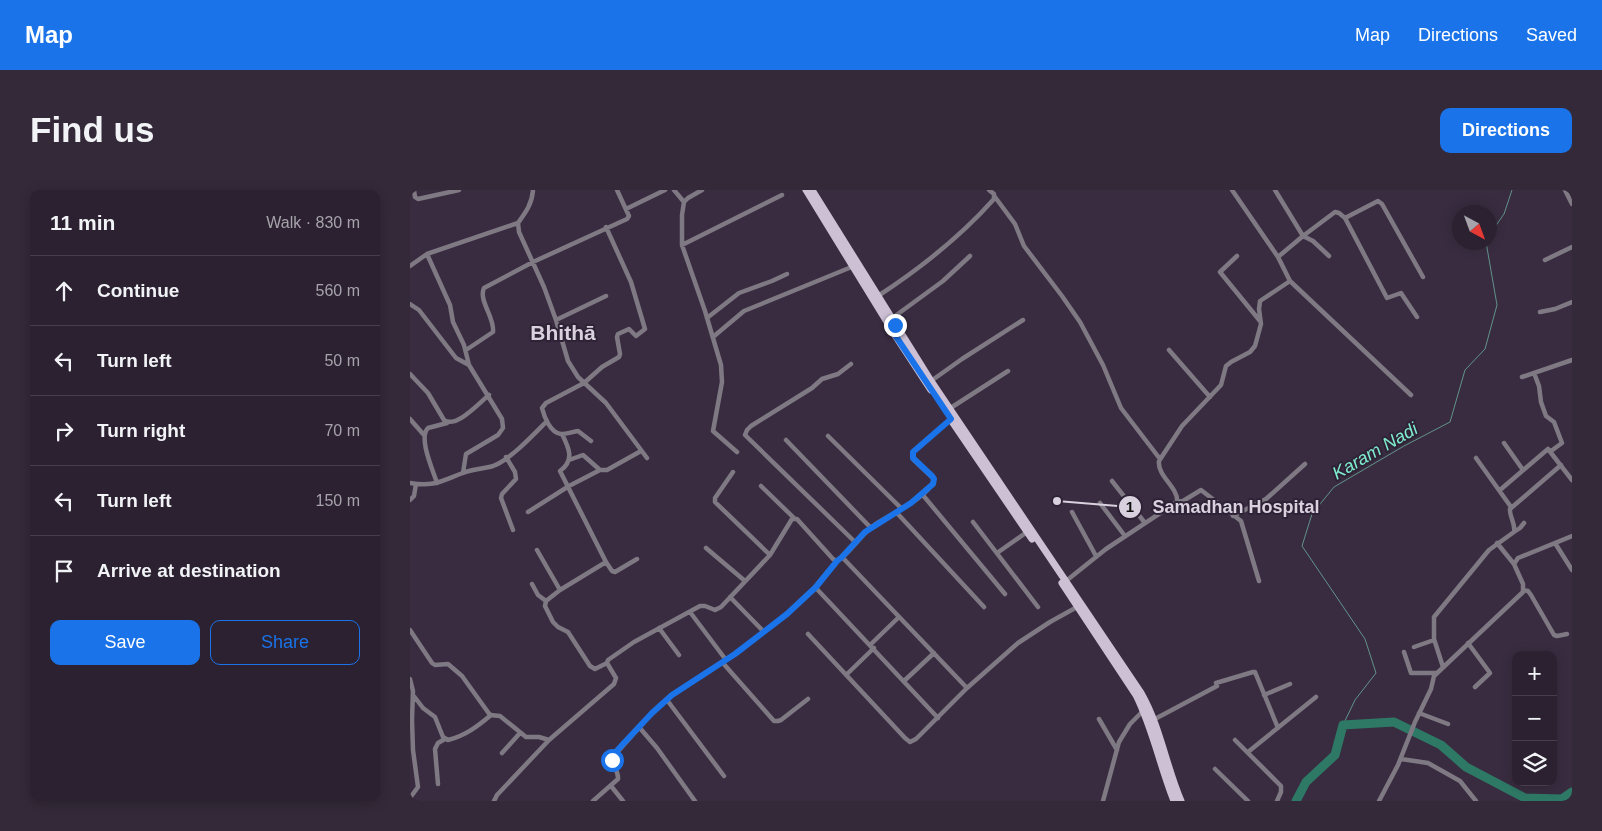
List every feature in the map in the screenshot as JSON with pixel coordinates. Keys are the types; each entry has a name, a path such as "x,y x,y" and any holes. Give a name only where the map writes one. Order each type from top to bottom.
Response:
{"main road":[{"path":"806,190 951,419 1136,695 1144,710 1174,801"},
{"path":"812,190 891,318 897,334 931,381 1141,693 1153,720 1170,773 1182,801"}],"street":[{"path":"414,190 415,197 418,200 459,190"},
{"path":"410,266 427,254 518,223 528,210 533,190"},
{"path":"466,350 493,332 494,325 482,294 484,288 533,262 628,218 629,216 617,190"},
{"path":"626,209 665,190"},
{"path":"674,190 684,202"},
{"path":"702,190 684,202 682,245 721,365 722,382 713,431 737,452"},
{"path":"989,190 1015,224 1024,246 1075,313 1103,365 1121,408 1160,460"},
{"path":"1232,190 1278,257 1290,281 1411,395"},
{"path":"1275,190 1303,236 1312,241 1329,256"},
{"path":"1565,190 1572,203"},
{"path":"682,245 782,195"},
{"path":"878,296 905,279 948,245 995,196"},
{"path":"1345,218 1375,202 1381,202 1423,277"},
{"path":"1278,257 1335,212 1339,213 1345,218 1386,297 1389,298 1401,293 1417,317"},
{"path":"518,223 519,232 556,320 568,361 578,377 606,403 647,458"},
{"path":"591,441 578,431 558,434 552,429 542,410 543,405 584,383 602,366 620,355 616,337 618,334 629,329 636,336 646,330 631,282 606,228"},
{"path":"1545,260 1572,247"},
{"path":"427,254 450,305 453,322 466,350 469,365 489,395 503,423 503,428 498,435 466,454 463,473"},
{"path":"891,318 943,281 970,256"},
{"path":"1237,256 1220,272 1261,322"},
{"path":"712,337 744,311 854,266"},
{"path":"707,318 738,293 787,274"},
{"path":"1177,502 1177,495 1159,468 1160,460 1182,426 1222,384 1228,364 1250,352 1255,346 1259,337 1261,322 1260,302 1290,281"},
{"path":"556,320 606,296"},
{"path":"410,298 410,305 419,310 456,358 469,365"},
{"path":"1540,312 1555,309 1572,302"},
{"path":"931,381 1023,320"},
{"path":"1169,350 1210,396"},
{"path":"1522,376 1572,360"},
{"path":"851,364 838,374 822,379 751,426 745,435 856,542"},
{"path":"949,409 1008,371"},
{"path":"1534,372 1546,417 1554,422 1562,443 1551,452"},
{"path":"410,374 428,393 447,422"},
{"path":"438,483 425,447 424,435 428,428 447,422 451,423 462,418 489,395"},
{"path":"410,419 424,435"},
{"path":"593,801 616,783 619,777 613,764 613,757 652,713 672,695 724,661 787,614 816,587 837,561 870,527 902,510 933,484 934,479 913,458 913,452 951,419"},
{"path":"410,483 426,485 438,483 463,473 493,466 547,421"},
{"path":"562,434 569,449 569,460 567,466 560,471 606,562 612,571 615,572 638,559"},
{"path":"828,436 902,510"},
{"path":"786,440 870,527"},
{"path":"1504,443 1523,470"},
{"path":"1500,490 1547,450 1551,452 1572,480"},
{"path":"528,512 600,470 607,470 641,451"},
{"path":"569,460 583,455 600,470"},
{"path":"506,457 515,472 516,479 502,494 501,498 513,530"},
{"path":"1476,458 1512,507"},
{"path":"1233,516 1266,499 1305,464"},
{"path":"1514,532 1515,528 1509,511 1560,465"},
{"path":"733,472 715,498 715,502 770,556"},
{"path":"1112,481 1145,523"},
{"path":"410,500 414,496 416,484"},
{"path":"761,486 803,525 833,559 837,561"},
{"path":"1066,581 1096,556 1125,536 1177,502 1183,501 1201,490 1242,523 1259,581"},
{"path":"922,494 1005,594"},
{"path":"1100,503 1125,536"},
{"path":"1072,512 1096,556"},
{"path":"897,513 984,607"},
{"path":"606,562 560,590 546,601 545,606 550,618 558,627 568,632 590,666 595,669 607,663 612,657 634,642 700,606 717,610 770,556 788,524 794,518"},
{"path":"973,522 1038,607"},
{"path":"1442,667 1434,640 1435,616 1489,550 1520,528 1524,523"},
{"path":"997,553 1027,532"},
{"path":"1514,564 1518,558 1572,536"},
{"path":"1497,543 1514,564 1524,590"},
{"path":"1555,543 1572,569"},
{"path":"706,548 746,581"},
{"path":"537,550 560,590"},
{"path":"842,557 967,688"},
{"path":"532,584 538,595 546,601"},
{"path":"816,587 938,718"},
{"path":"1524,590 1528,591 1531,595 1554,635 1567,634"},
{"path":"1379,801 1404,751 1431,689 1433,677 1524,590"},
{"path":"730,597 764,632"},
{"path":"808,634 910,742 1025,637 1077,607"},
{"path":"690,612 724,661 774,721 781,720 808,699"},
{"path":"846,675 899,617"},
{"path":"659,628 679,655"},
{"path":"410,630 432,663 435,665 448,664 458,672 494,715 526,737 549,740"},
{"path":"1414,647 1434,640"},
{"path":"1468,643 1490,673 1475,687"},
{"path":"1404,652 1410,673 1436,673"},
{"path":"904,681 934,653"},
{"path":"494,801 496,795 549,740 614,684 616,678 607,663"},
{"path":"1153,720 1217,685 1254,672 1278,728"},
{"path":"410,679 413,694 413,750 418,787 410,798"},
{"path":"1264,695 1290,684"},
{"path":"413,694 423,708 438,721 445,739"},
{"path":"1248,752 1316,697"},
{"path":"667,700 724,776"},
{"path":"1103,801 1122,736 1144,710"},
{"path":"1419,713 1448,724"},
{"path":"438,784 435,749 438,744 445,739 457,738 494,715"},
{"path":"1099,719 1117,750"},
{"path":"639,727 657,748 695,801"},
{"path":"502,753 520,733"},
{"path":"1235,740 1280,786 1281,792 1277,801"},
{"path":"1400,759 1428,763 1460,782 1476,801"},
{"path":"1215,769 1248,801"},
{"path":"611,786 623,801"}],"waterway":[{"name":"Karam Nadi","path":"1497,224 1504,214 1512,190"},
{"name":"Karam Nadi","path":"1343,725 1355,700 1376,673 1365,639 1302,546 1312,514 1334,487 1404,446 1450,422 1465,370 1485,349 1497,305 1487,250"},
{"path":"1296,801 1306,782 1335,755 1343,725 1394,722 1441,745 1466,767 1525,798 1562,799 1572,792"}],"place":[{"name":"Samadhan Hospital","path":"1057,501"}],"district":[{"name":"Bhithā","path":"563,333"}],"route":[{"path":"612,760 614,754 624,743 672,695 735,654 787,614 816,587 837,561 870,527 897,513 933,484 934,479 932,476 912,455 915,449 951,419 895,335 900,332 895,325"}]}
